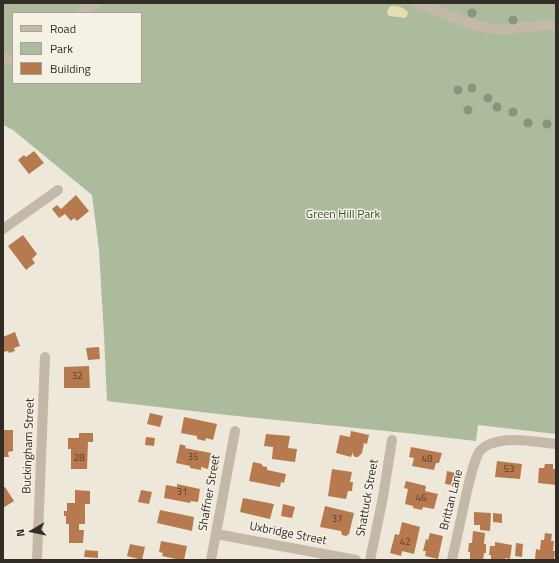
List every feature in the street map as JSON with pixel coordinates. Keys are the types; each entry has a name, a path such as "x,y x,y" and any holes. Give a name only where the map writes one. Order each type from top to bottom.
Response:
{"street":[{"path":"83,12 90,6 98,3"},
{"path":"417,3 432,6 470,24 488,28 505,29 548,25 556,27"},
{"path":"3,229 58,190"},
{"name":"Buckingham Street","path":"38,560 45,357"},
{"name":"Shaffner Street","path":"211,560 235,431"},
{"name":"Shattuck Street","path":"370,560 383,497 392,440"},
{"name":"Brittan Lane","path":"452,560 471,474 479,453 483,448 492,443 508,440 556,444"},
{"name":"Uxbridge Street","path":"216,534 356,560"}],"green space":[{"name":"Green Hill Park","path":"3,3 556,3 556,434 478,425 476,441 107,401 99,250 92,195 13,130 3,125"}],"sand":[{"path":"391,6 398,6 404,9 408,12 407,16 405,18 389,16 387,11"}],"building":[{"path":"34,151 44,163 29,174 18,160 24,155 26,157"},
{"path":"76,195 89,211 77,221 74,218 71,221 65,214 59,218 52,209 57,205 61,209"},
{"path":"23,235 37,254 32,259 35,263 26,270 8,246"},
{"path":"15,332 20,346 14,348 15,351 9,353 8,351 3,352 3,337"},
{"path":"99,347 100,359 88,360 86,348"},
{"path":"89,366 90,388 64,388 64,367"},
{"path":"150,413 163,416 160,427 147,424"},
{"path":"184,417 217,424 213,440 206,438 205,441 197,439 197,436 181,433"},
{"path":"3,430 13,430 13,451 8,452 9,457 3,457"},
{"path":"351,431 369,435 367,444 364,443 362,453 358,457 353,455 353,452 351,457 336,453 340,435 350,437"},
{"path":"79,433 93,433 93,442 88,442 87,469 71,469 71,449 68,449 68,438 79,438"},
{"path":"266,434 290,436 288,448 297,449 295,462 272,459 273,447 264,446"},
{"path":"146,437 155,438 154,446 145,445"},
{"path":"180,444 186,446 185,448 211,453 208,469 201,467 201,470 190,468 190,466 176,463"},
{"path":"411,447 442,453 439,463 436,463 434,470 412,466 414,458 409,457"},
{"path":"497,461 522,464 520,479 495,477"},
{"path":"253,462 262,464 262,466 267,467 267,470 286,474 284,483 281,482 280,487 249,481"},
{"path":"545,464 553,464 553,469 556,469 556,485 538,483 539,468 544,468"},
{"path":"332,469 352,472 350,482 353,482 352,491 348,491 346,499 328,496"},
{"path":"447,471 460,474 458,486 445,484"},
{"path":"406,481 426,486 425,491 438,494 434,509 423,507 422,510 405,504 408,489 404,488"},
{"path":"177,484 200,489 198,502 191,501 190,503 164,498 166,485 177,487"},
{"path":"5,487 14,501 3,508 3,488"},
{"path":"75,490 90,491 90,504 85,504 85,524 79,524 79,530 84,530 83,543 69,543 69,524 66,524 66,516 64,516 64,511 67,511 67,503 75,503"},
{"path":"141,490 152,492 149,504 138,502"},
{"path":"243,498 274,504 270,519 240,512"},
{"path":"283,504 295,507 292,518 281,516"},
{"path":"325,506 354,513 349,534 346,536 342,535 341,531 320,527"},
{"path":"160,510 194,517 192,531 157,523"},
{"path":"474,512 491,513 490,531 480,530 480,525 474,525"},
{"path":"493,513 502,514 502,523 493,522"},
{"path":"402,522 420,527 414,554 402,551 401,556 390,553 395,534 399,535"},
{"path":"473,531 485,533 484,544 486,544 486,553 484,553 483,560 470,560 470,552 468,552 469,543 472,543"},
{"path":"430,533 443,536 438,559 425,556 426,551 423,551 426,539 428,540"},
{"path":"545,533 552,534 551,541 554,541 553,551 555,551 554,560 535,559 536,549 540,550 541,540 544,540"},
{"path":"161,541 187,546 184,560 176,560 162,556 163,553 159,552"},
{"path":"495,542 512,545 510,559 505,558 505,560 491,560 491,555 489,555 490,546 495,546"},
{"path":"516,543 523,544 522,557 515,556"},
{"path":"130,544 145,547 142,560 127,556"},
{"path":"85,550 98,551 98,558 84,557"}]}
